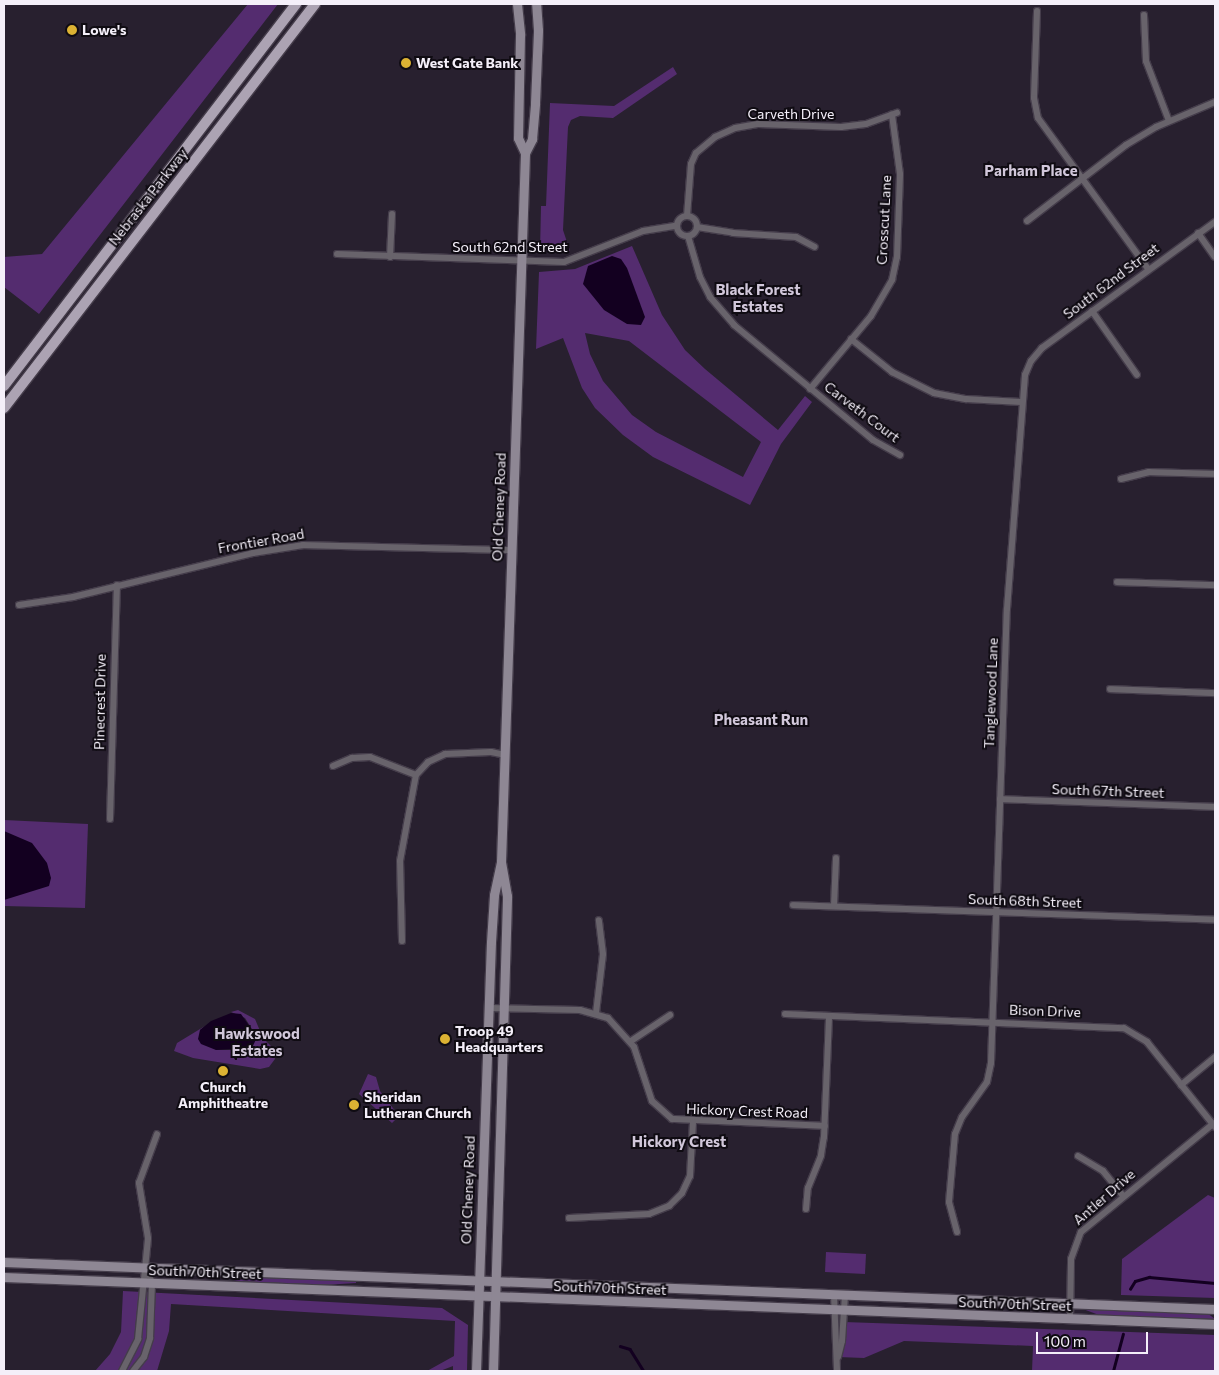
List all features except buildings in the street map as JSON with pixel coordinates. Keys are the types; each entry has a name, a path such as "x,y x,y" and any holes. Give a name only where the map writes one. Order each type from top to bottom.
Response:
{"main road":[{"name":"Nebraska Parkway","path":"4,386 296,4"},
{"name":"Nebraska Parkway","path":"4,408 315,4"},
{"name":"Old Cheney Road","path":"516,4 520,35 518,138 525,153"},
{"name":"Old Cheney Road","path":"494,1371 506,896 502,862 505,755 525,153 532,139 535,103 538,30 536,4"},
{"name":"Old Cheney Road","path":"476,1371 494,895 502,862"},
{"name":"South 70th Street","path":"4,1262 497,1283 1215,1309"},
{"name":"South 70th Street","path":"4,1278 1070,1320 1215,1324"}],"street":[{"path":"1037,11 1035,109 1042,125 1148,269"},
{"path":"1144,14 1146,61 1169,121"},
{"path":"1027,221 1081,178 1126,146 1169,121 1215,102"},
{"name":"Carveth Drive","path":"687,216 691,164 696,153 714,137 735,128 758,124 841,127 866,124 895,114"},
{"name":"Crosscut Lane","path":"810,389 888,290 897,257 900,174 895,114"},
{"path":"390,257 392,214"},
{"path":"688,236 679,233 676,226 678,220 687,216 695,220 697,227"},
{"name":"South 62nd Street","path":"1028,367 1042,348 1215,222"},
{"name":"South 62nd Street","path":"337,254 521,261 573,260 636,233 676,226"},
{"path":"688,236 697,227"},
{"path":"697,227 733,233 796,236 816,248"},
{"path":"1198,233 1215,257"},
{"path":"688,236 700,277 720,310 810,389"},
{"path":"1092,311 1137,375"},
{"path":"851,339 892,372 934,393 966,399 1021,402"},
{"name":"Tanglewood Lane","path":"957,1232 949,1202 954,1134 962,1117 987,1082 992,1022 1007,609 1019,469 1021,402 1028,367"},
{"name":"Carveth Court","path":"810,389 873,440 900,455"},
{"path":"1121,479 1149,472 1215,474"},
{"name":"Frontier Road","path":"19,605 73,597 253,553 303,545 512,550"},
{"path":"1117,582 1215,585"},
{"name":"Pinecrest Drive","path":"110,819 117,585"},
{"path":"1110,689 1215,693"},
{"path":"402,941 400,861 416,775 428,762 445,754 491,752 505,755"},
{"path":"333,766 352,758 370,757 416,775"},
{"name":"South 67th Street","path":"1000,799 1215,807"},
{"path":"834,906 836,858"},
{"name":"South 68th Street","path":"794,905 1215,920"},
{"path":"596,1013 602,954 599,920"},
{"name":"Hickory Crest Road","path":"489,1008 596,1013 612,1021 630,1041 648,1093 657,1109 672,1119 693,1122 825,1126"},
{"name":"Bison Drive","path":"785,1014 1124,1028 1147,1042 1214,1126"},
{"path":"630,1041 670,1015"},
{"path":"806,1209 808,1188 822,1155 825,1126 829,1016"},
{"path":"1181,1085 1215,1057"},
{"path":"569,1218 649,1214 669,1206 682,1194 690,1176 693,1122"},
{"name":"Antler Drive","path":"1070,1320 1071,1259 1076,1240 1087,1225 1214,1126"},
{"path":"133,1371 149,1345 148,1232 139,1183 157,1134"},
{"path":"1078,1156 1103,1171 1123,1196"},
{"path":"122,1371 137,1344 147,1283"},
{"path":"834,1294 838,1357 837,1371"},
{"path":"838,1357 842,1347 845,1295"}],"shaded area":[{"path":"248,4 278,4 39,314 4,287 4,257 42,254"},
{"path":"673,67 677,74 613,118 580,116 571,120 568,127 563,230 570,251 540,251 541,206 546,206 550,103 614,106"},
{"path":"632,246 662,315 685,350 705,369 778,430 805,396 812,402 781,444 750,505 653,457 623,435 595,408 582,388 563,338 536,349 539,272 575,269","holes":["585,333 629,341 761,442 743,477 656,432 632,415 603,381 590,354"]},
{"path":"612,256 621,259 627,268 645,317 641,325 627,324 604,310 583,284 588,266"},
{"path":"4,820 88,824 85,908 4,906"},
{"path":"4,831 32,843 47,863 51,878 49,886 4,900"},
{"path":"238,1010 255,1019 263,1038 273,1048 275,1059 269,1067 260,1069 193,1058 174,1051 177,1043 205,1026 200,1030 216,1050 248,1050 255,1034 245,1018 231,1012"},
{"path":"231,1013 241,1014 257,1037 252,1048 216,1050 201,1044 198,1039 200,1030 211,1021"},
{"path":"368,1074 376,1077 380,1091 399,1116 392,1123 359,1094"},
{"path":"1208,1195 1215,1198 1215,1298 1121,1295 1122,1259"},
{"path":"826,1252 866,1254 865,1274 825,1272"},
{"path":"258,1277 356,1281 356,1283 324,1285 233,1281"},
{"path":"123,1291 442,1308 468,1325 467,1371 453,1371 453,1366 440,1371 427,1371 454,1356 455,1321 171,1304 169,1331 157,1371 95,1371 110,1354 121,1332"},
{"path":"1083,1309 1207,1313 1215,1319 1099,1315"},
{"path":"844,1322 1215,1335 1215,1371 1032,1371 1033,1346 904,1341 864,1358 838,1357"}],"waterway":[{"path":"1130,1289 1135,1281 1149,1277 1215,1283"},
{"path":"1113,1371 1123,1334"},
{"path":"620,1346 630,1349 644,1371"}],"place":[{"name":"Lowe's","path":"72,30"},
{"name":"West Gate Bank","path":"406,63"},
{"name":"Troop 49 Headquarters","path":"445,1039"},
{"name":"Church Amphitheatre","path":"223,1071"},
{"name":"Sheridan Lutheran Church","path":"354,1105"}],"district":[{"name":"Parham Place","path":"1031,171"},
{"name":"Black Forest Estates","path":"758,298"},
{"name":"Pheasant Run","path":"761,720"},
{"name":"Hawkswood Estates","path":"257,1042"},
{"name":"Hickory Crest","path":"679,1142"}]}
